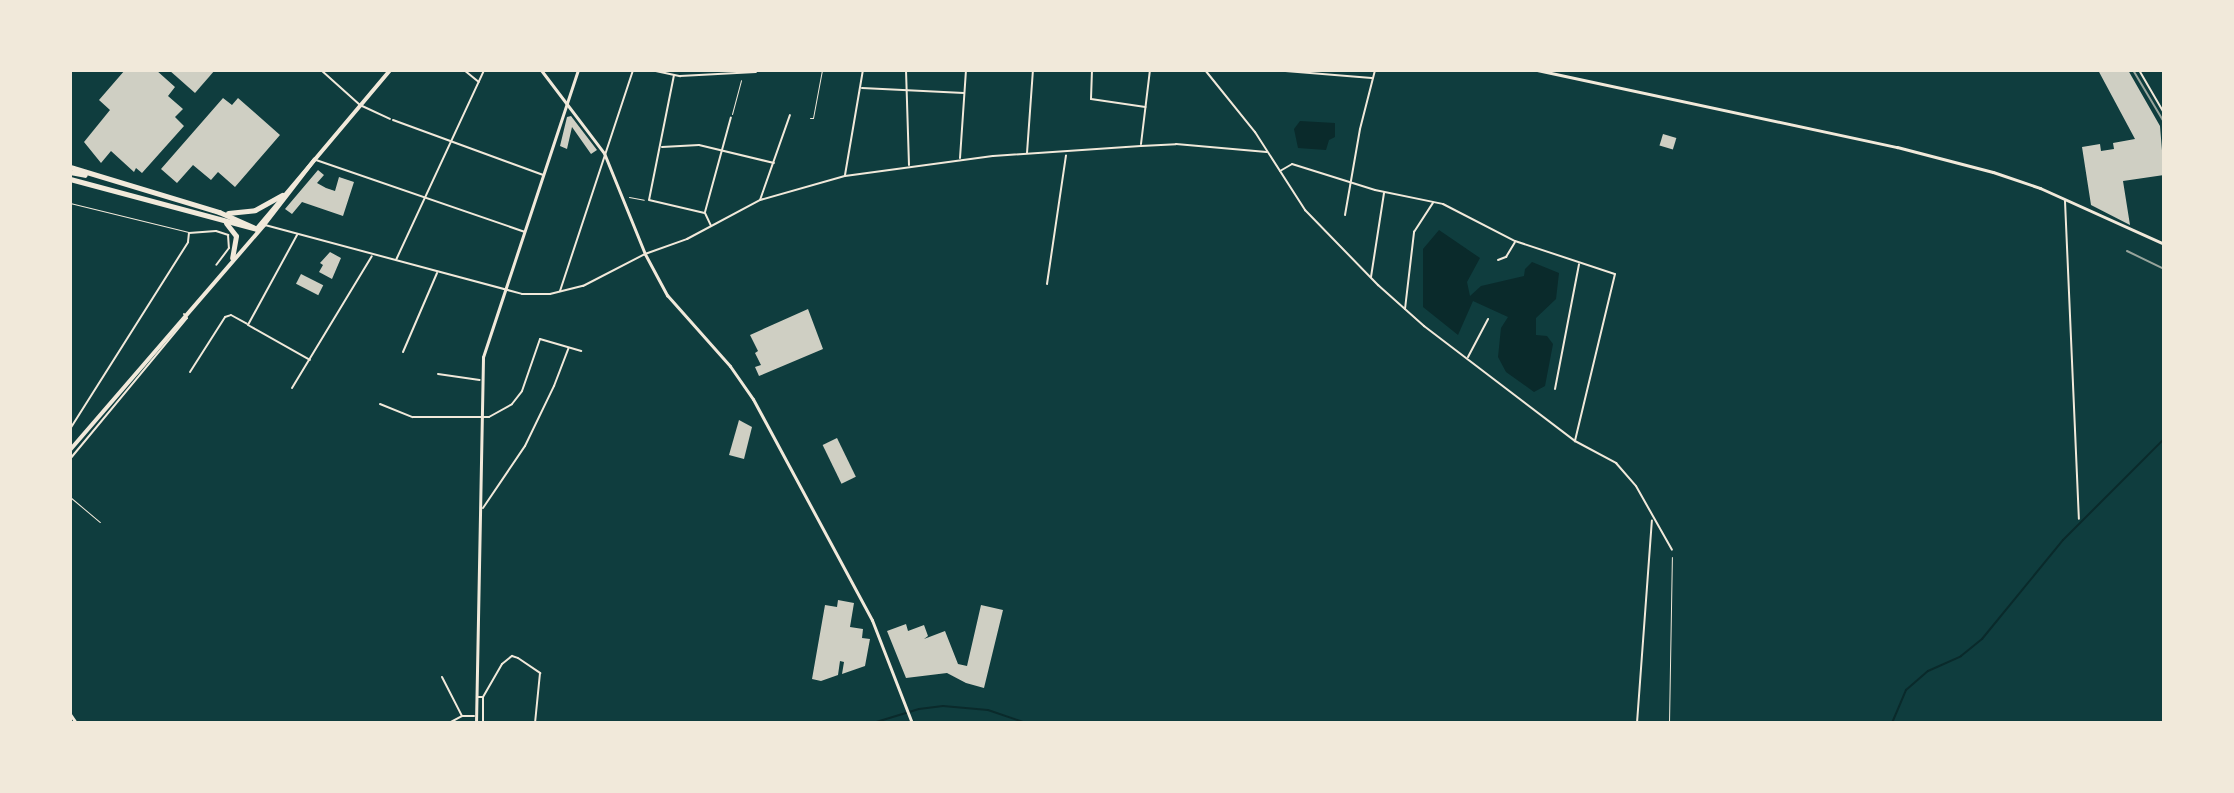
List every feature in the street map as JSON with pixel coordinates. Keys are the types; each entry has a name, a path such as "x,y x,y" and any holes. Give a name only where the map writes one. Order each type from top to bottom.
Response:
{"highway":[{"path":"70,170 219,212 257,229"},
{"path":"70,179 257,229"},
{"path":"219,212 247,213 282,195"},
{"path":"221,221 236,236 232,258"}],"main road":[{"path":"70,450 390,70"},
{"path":"257,229 266,226 315,159"}],"street":[{"path":"321,70 360,105 544,175"},
{"path":"464,70 479,82"},
{"path":"396,261 484,70"},
{"path":"541,70 604,153 645,254 679,311 750,393 872,620 911,720"},
{"path":"476,723 483,357 578,70"},
{"path":"560,292 633,70"},
{"path":"651,70 680,76 756,72"},
{"path":"680,76 681,70"},
{"path":"838,70 863,70 845,176"},
{"path":"906,70 909,167"},
{"path":"960,160 966,70"},
{"path":"1027,155 1033,70"},
{"path":"1092,70 1091,99 1145,107"},
{"path":"1141,146 1150,70"},
{"path":"1205,70 1267,152 1300,206 1370,278 1405,309 1575,441 1616,463 1628,474 1672,550"},
{"path":"1273,70 1373,78"},
{"path":"1345,215 1375,70"},
{"path":"1537,70 1857,139 1993,172 2065,199 2164,244"},
{"path":"2139,70 2164,113"},
{"path":"674,75 649,200 705,213"},
{"path":"860,87 964,93"},
{"path":"760,200 790,115"},
{"path":"712,226 705,213 731,117"},
{"path":"266,226 532,295 583,286 645,254 712,226 760,200 845,176 960,160 1176,144 1267,152"},
{"path":"662,147 699,145 722,148 774,163"},
{"path":"1047,284 1066,153"},
{"path":"315,159 525,232"},
{"path":"1279,172 1292,164 1384,193 1434,201 1515,241 1615,274 1575,441"},
{"path":"1370,278 1384,193"},
{"path":"2065,199 2079,519"},
{"path":"1405,309 1415,229 1434,201"},
{"path":"70,429 188,242 189,233 216,231 228,235 229,248 216,265"},
{"path":"248,325 298,234"},
{"path":"1498,260 1506,257 1515,241"},
{"path":"292,388 373,255"},
{"path":"1555,389 1579,264"},
{"path":"403,352 438,272"},
{"path":"190,372 225,317 231,315 310,360"},
{"path":"1468,357 1488,319"},
{"path":"380,404 413,417 482,417 501,412 522,391 540,339 581,351"},
{"path":"70,459 160,346"},
{"path":"480,509 487,505 525,446 554,386 568,348"},
{"path":"438,374 482,380"},
{"path":"1637,723 1652,518"},
{"path":"483,723 483,697 502,664 512,656 540,673 535,723"},
{"path":"442,677 462,716"},
{"path":"477,698 483,697"},
{"path":"70,714 76,723"},
{"path":"449,723 462,716 476,717"}],"lane":[{"path":"70,203 189,233"},
{"path":"70,497 100,522"}],"path":[{"path":"810,118 813,118 822,70"},
{"path":"731,117 742,73"},
{"path":"627,197 649,200"},
{"path":"1669,723 1672,550"}],"water":[{"path":"1300,121 1335,123 1335,137 1329,140 1326,150 1298,148 1294,129"},
{"path":"1439,230 1480,258 1467,282 1470,296 1481,286 1524,276 1525,269 1532,262 1559,273 1556,299 1536,318 1536,335 1547,336 1553,344 1545,386 1534,392 1506,372 1498,357 1501,328 1508,317 1473,301 1458,335 1423,307 1423,249"}],"building":[{"path":"125,70 156,70 175,87 168,96 183,109 175,117 184,126 142,173 136,168 134,172 111,151 101,163 84,142 110,110 99,100"},
{"path":"169,70 215,70 195,93"},
{"path":"2098,70 2128,70 2160,126 2164,175 2123,181 2130,225 2091,205 2082,147 2100,144 2101,151 2114,149 2113,143 2135,139"},
{"path":"223,98 232,105 238,98 280,135 235,187 218,172 211,180 193,165 177,183 161,169"},
{"path":"571,116 597,150 591,154 572,127 567,149 560,146 567,117"},
{"path":"1663,134 1676,138 1673,150 1659,145"},
{"path":"318,170 324,175 317,183 335,191 339,177 354,182 343,216 302,202 292,214 285,209"},
{"path":"330,252 341,258 332,279 319,272 323,265 320,263"},
{"path":"301,274 323,285 318,295 296,284"},
{"path":"808,309 823,349 759,376 755,367 761,365 755,353 758,351 750,335"},
{"path":"739,420 752,427 744,459 729,455"},
{"path":"837,438 856,477 841,484 823,445"},
{"path":"838,600 854,603 850,627 863,629 862,638 870,639 865,666 842,674 844,662 840,661 838,675 821,681 812,679 825,605 837,607"},
{"path":"981,605 1003,610 984,688 947,673 906,678 887,631 906,624 908,631 924,625 928,636 924,639 945,631 958,664 967,666"}],"waterway":[{"path":"1892,723 1906,690 1928,671 1961,656 1982,639 2063,540 2164,439"},
{"path":"873,723 919,709 943,706 988,710 1026,723"}],"railway":[{"path":"2133,70 2164,122"},
{"path":"2127,251 2164,269"}]}
